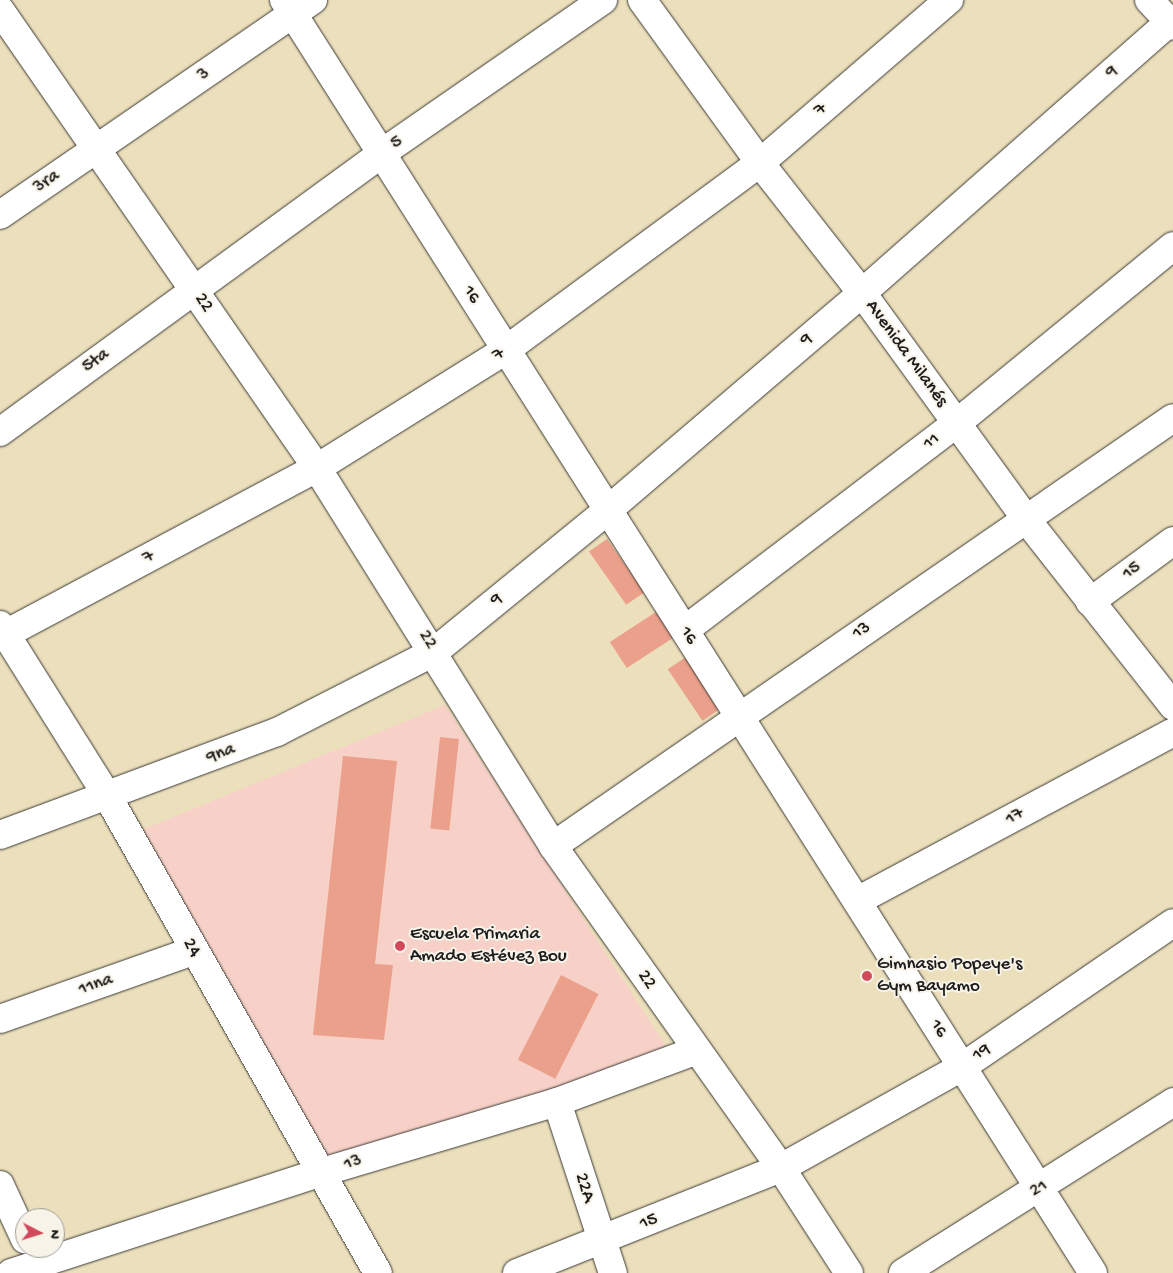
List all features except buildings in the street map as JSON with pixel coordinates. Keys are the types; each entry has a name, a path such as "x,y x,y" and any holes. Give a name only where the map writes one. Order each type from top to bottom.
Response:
{"street":[{"name":"5","path":"193,289 603,0"},
{"name":"Avenida Milanés","path":"642,0 760,162 862,293 1026,519 1173,706"},
{"name":"7","path":"2,632 318,468 506,350 760,162 949,0"},
{"path":"1149,0 1172,22"},
{"name":"16","path":"297,5 382,154 1093,1273"},
{"name":"3","path":"94,149 297,5"},
{"name":"22","path":"0,10 94,149 318,468 553,846 695,1051 781,1168 849,1273"},
{"name":"9","path":"434,652 608,510 862,293 1172,22"},
{"name":"3ra","path":"0,215 94,149"},
{"name":"11","path":"684,630 957,423 1173,246"},
{"name":"5ta","path":"0,432 193,289"},
{"name":"13","path":"553,846 1173,418"},
{"name":"15","path":"1090,602 1173,541"},
{"name":"24","path":"2,632 108,797 193,951 378,1273"},
{"name":"9na","path":"0,835 108,797 277,732 434,652"},
{"name":"17","path":"857,901 1173,732"},
{"name":"19","path":"781,1168 962,1067 1173,923"},
{"name":"11na","path":"0,1019 193,951"},
{"name":"13","path":"11,1273 36,1262 319,1173 557,1102 695,1051"},
{"name":"22A","path":"557,1102 613,1273"},
{"name":"21","path":"903,1273 1040,1189 1173,1102"},
{"name":"15","path":"517,1273 602,1242 781,1168"},
{"path":"0,1185 15,1217"}],"shaded area":[{"name":"Escuela Primaria Amado Estévez Bou","path":"445,705 674,1059 329,1170 132,834"}],"place":[{"name":"Escuela Primaria Amado Estévez Bou","path":"400,946"},
{"name":"Gimnasio Popeye's Gym Bayamo","path":"867,976"}]}
